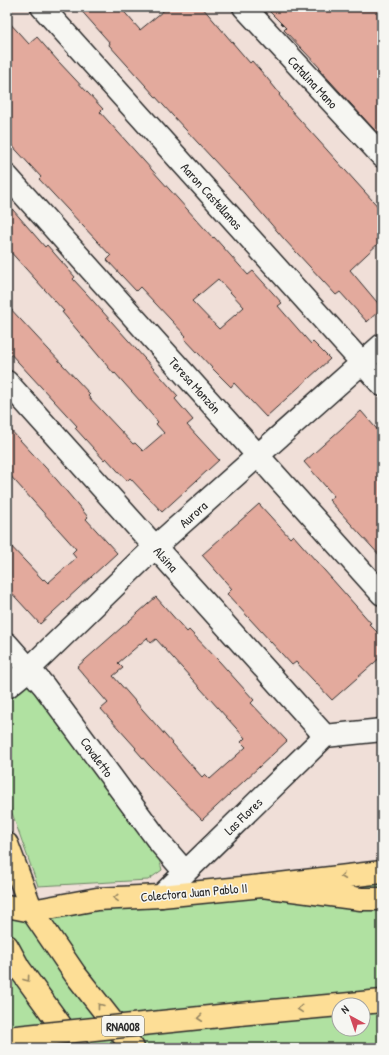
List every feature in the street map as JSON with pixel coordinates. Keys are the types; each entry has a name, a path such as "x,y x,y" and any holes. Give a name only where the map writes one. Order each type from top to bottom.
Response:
{"main road":[{"path":"7,844 32,911 75,974 133,1048"},
{"name":"Colectora Juan Pablo II","path":"7,906 32,911 97,899 161,896 382,872"},
{"path":"262,886 361,899 382,899"},
{"path":"7,946 19,968 77,1048"},
{"name":"RNA008","path":"371,1002 382,1001"},
{"name":"RNA008","path":"7,1038 331,1006"}],"street":[{"name":"Aaron Castellanos","path":"42,7 382,384"},
{"name":"Catalina Mano","path":"244,7 382,156"},
{"name":"Teresa Monzón","path":"7,176 382,594"},
{"name":"Aurora","path":"7,687 29,669 156,547 382,344"},
{"name":"Alsina","path":"7,382 325,736"},
{"name":"Cavaletto","path":"7,644 49,693 160,843 186,872"},
{"path":"325,736 382,730"},
{"name":"Las Flores","path":"161,896 325,736"}],"green space":[{"path":"29,683 158,855 162,870 148,880 38,886 7,799 7,702"},
{"path":"382,872 382,1048 7,1048 7,906"}],"building":[{"path":"78,7 120,7 140,30 168,7 202,7 250,63 252,61 267,78 291,110 382,211 382,240 350,270 382,308 367,322 340,292 336,295 109,45 110,43"},
{"path":"265,7 382,7 382,138 284,30 286,28"},
{"path":"7,20 29,44 37,37 103,109 100,112 213,238 214,237 248,275 253,271 282,303 278,306 311,344 313,342 330,359 266,417 234,383 231,387 213,369 184,338 186,336 140,287 136,291 107,260 111,256 39,179 41,177 7,140","holes":["218,279 244,307 219,329 192,301"]},
{"path":"7,203 45,247 47,245 75,277 73,279 178,396 175,399 193,420 187,425 219,460 162,512 130,478 127,481 106,458 104,460 75,428 77,426 7,350 7,305 90,394 88,396 133,444 135,443 143,451 164,433 156,424 158,422 115,373 114,374 62,312 64,311 7,248"},
{"path":"361,411 382,435 382,558 329,500 334,496 304,462"},
{"path":"7,426 57,480 88,517 86,519 117,553 40,624 7,588 7,542 43,580 44,579 48,583 76,558 72,553 76,549 7,472"},
{"path":"259,504 290,538 293,535 371,623 369,624 382,637 382,656 332,700 296,662 292,665 227,594 232,589 202,555"},
{"path":"156,597 187,632 189,630 219,661 254,700 251,703 287,741 202,820 149,765 101,709 108,703 77,667","holes":["147,638 151,643 156,639 245,738 241,742 246,747 210,779 205,774 202,777 113,676 123,668 118,663"]}],"railway":[{"path":"7,1037 16,1048"}]}
